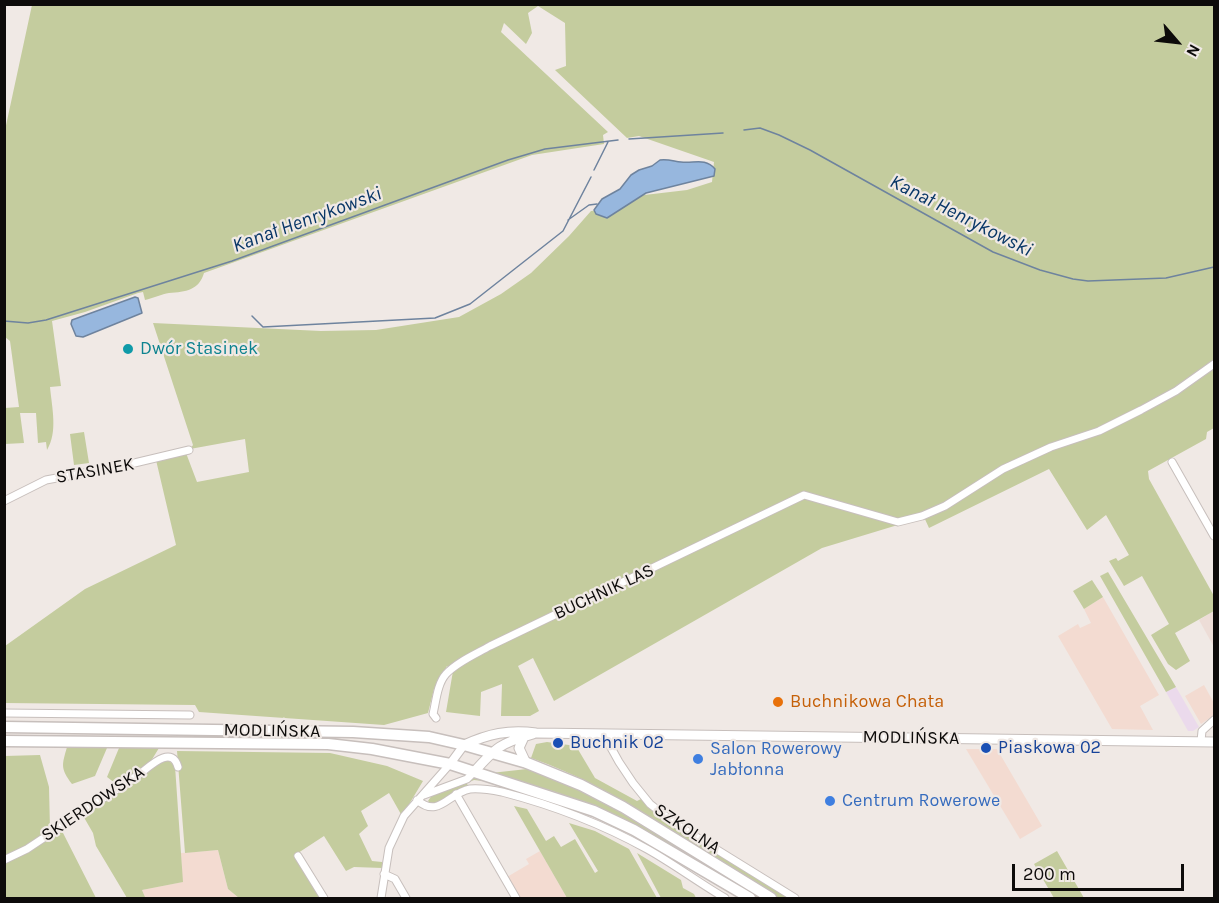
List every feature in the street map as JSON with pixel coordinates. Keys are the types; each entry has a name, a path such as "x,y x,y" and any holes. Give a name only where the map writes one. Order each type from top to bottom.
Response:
{"main road":[{"name":"MODLIŃSKA","path":"4,727 354,732 429,737 464,745 490,734 520,731 1215,742"},
{"name":"MODLIŃSKA","path":"474,772 502,744 536,733"},
{"path":"524,736 519,748 526,763"},
{"name":"MODLIŃSKA","path":"4,741 328,744 372,748 430,759 594,811 634,830 750,898"},
{"path":"464,745 526,763 573,781 616,803 771,898"}],"street":[{"name":"BUCHNIK LAS","path":"435,716 437,692 445,674 481,651 804,495 898,522 909,520 945,506 990,476 1050,447 1099,431 1176,391 1215,364"},
{"name":"STASINEK","path":"4,501 46,480 189,450"},
{"path":"1172,462 1215,536"},
{"path":"4,713 190,715"},
{"path":"1201,741 1202,731 1215,720"},
{"name":"SZKOLNA","path":"608,734 608,742 633,783 650,804 677,825 795,898"},
{"path":"381,898 389,848 404,816 441,776 464,745"},
{"name":"SKIERDOWSKA","path":"4,860 27,849 141,773 157,759 169,757 174,759 178,767"},
{"path":"430,759 439,769 441,776"},
{"path":"419,798 467,779 474,772"},
{"path":"419,798 426,807 433,808 456,794 471,789 490,790 568,813 648,850 725,898"},
{"path":"456,794 516,898"},
{"path":"298,856 324,898"},
{"path":"384,874 395,879 406,898"}],"shaded area":[{"path":"1103,597 1159,695 1140,706 1153,730 1112,729 1058,636 1078,624 1080,628 1091,623 1084,609"},
{"path":"1214,611 1214,647 1199,620"},
{"path":"1204,685 1214,703 1214,715 1201,724 1185,696"},
{"path":"1176,687 1199,727 1193,731 1188,731 1166,692"},
{"path":"966,749 997,749 1042,826 1020,839"},
{"path":"218,850 228,889 239,898 140,898 145,897 142,890 182,882 181,853"},
{"path":"540,851 567,898 520,898 507,877 529,864 526,859"}],"green space":[{"path":"32,5 1214,5 1214,428 1207,432 1206,439 1148,471 1149,479 1214,596 1214,611 1175,633 1190,661 1176,670 1168,664 1151,635 1169,624 1142,576 1124,586 1109,561 1116,558 1118,561 1129,555 1106,515 1087,530 1049,469 929,528 924,517 822,548 554,701 533,658 518,666 539,711 530,716 501,716 502,684 481,692 480,716 446,712 453,671 447,666 434,689 428,713 384,725 199,712 195,705 5,703 5,646 85,589 176,545 156,460 186,453 197,482 249,472 245,439 190,449 193,445 153,323 321,331 376,330 459,317 501,294 531,273 591,211 600,210 636,196 687,190 712,182 714,162 639,136 627,138 555,70 566,66 565,23 538,6 528,13 532,33 526,44 504,23 501,32 608,132 603,135 604,144 532,155 204,273 195,287 186,291 145,300 143,292 138,293 52,321 61,386 50,387 53,420 50,443 47,450 46,442 38,443 36,413 20,413 24,443 5,444 5,408 19,407 10,341 5,337 5,130"},
{"path":"84,432 89,463 74,465 70,434"},
{"path":"1108,572 1176,687 1166,692 1100,576"},
{"path":"1092,580 1103,597 1084,609 1073,591"},
{"path":"547,742 576,746 595,778 637,801 641,799 663,818 791,898 777,898 597,786 531,758 536,744"},
{"path":"67,747 107,748 95,776 72,784 63,766"},
{"path":"119,748 159,748 151,761 119,786 107,777"},
{"path":"177,751 330,753 387,766 423,781 402,816 389,793 361,811 368,826 359,834 372,861 382,862 383,868 354,867 346,871 324,836 295,855 320,898 239,898 228,889 218,850 185,853"},
{"path":"40,755 49,787 50,829 26,847 5,858 5,756"},
{"path":"167,759 175,766 183,882 142,890 145,897 127,898 96,846 93,833 82,814"},
{"path":"528,767 596,796 762,898 755,898 654,838 591,806 491,773 527,769"},
{"path":"476,777 484,779 467,783 468,787 437,804 431,804 428,801 432,795"},
{"path":"514,806 527,809 546,841 554,836 561,847 575,839 595,873 598,871 569,823 595,831 629,849 657,898 567,898"},
{"path":"61,829 96,898 5,898 4,861"},
{"path":"1057,851 1084,898 1054,898 1034,864"},
{"path":"637,853 681,880 683,888 694,894 696,898 661,898"}],"water":[{"path":"660,160 707,163 715,169 714,176 646,193 607,218 596,214 594,210 602,199 620,189 631,175"},
{"path":"135,297 138,298 142,313 83,337 76,336 71,324 72,320"}],"waterway":[{"name":"Kanał Henrykowski","path":"744,130 760,128 779,135 993,252 1040,270 1088,281 1166,278 1214,267"},
{"name":"Kanał Henrykowski","path":"629,139 723,133"},
{"name":"Kanał Henrykowski","path":"4,321 28,323 46,320 232,261 508,160 545,149 618,140"},
{"path":"594,170 608,142"},
{"path":"252,316 263,327 435,318 470,304 563,231 591,177"},
{"path":"568,220 589,205 597,204"}],"place":[{"name":"Dwór Stasinek","path":"128,349"},
{"name":"Buchnikowa Chata","path":"778,702"},
{"name":"Buchnik 02","path":"558,743"},
{"name":"Piaskowa 02","path":"986,748"},
{"name":"Salon Rowerowy Jabłonna","path":"698,759"},
{"name":"Centrum Rowerowe","path":"830,801"}]}
